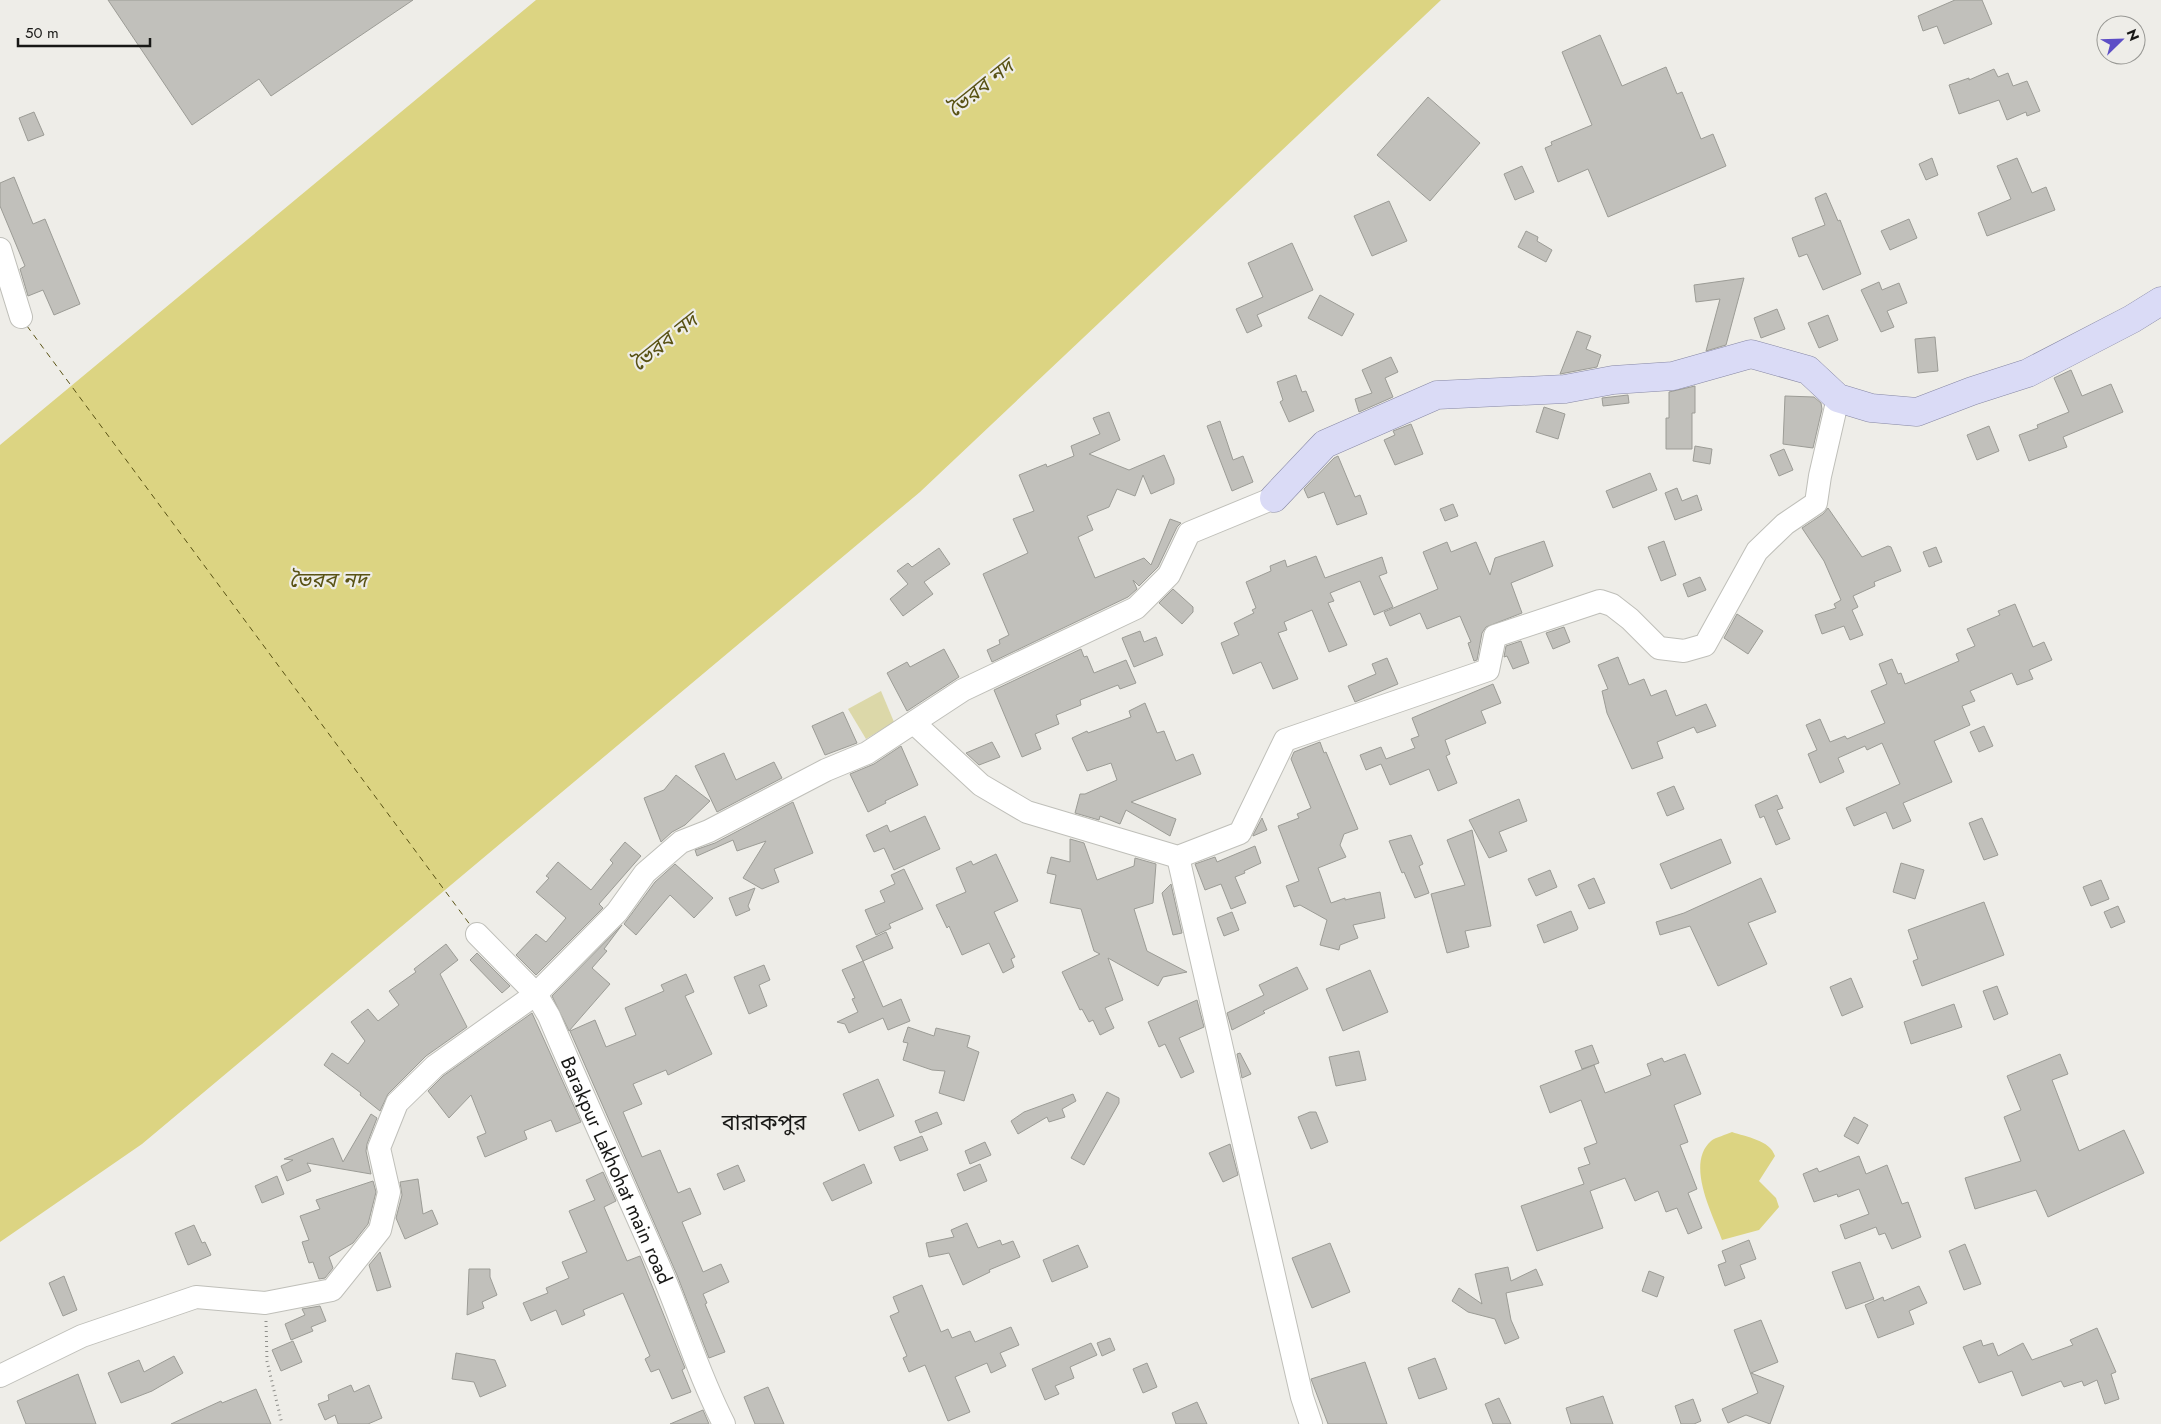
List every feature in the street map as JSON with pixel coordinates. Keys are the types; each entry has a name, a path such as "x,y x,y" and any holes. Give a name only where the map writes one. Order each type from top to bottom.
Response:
{"main road":[{"path":"1274,498 1325,444 1383,417 1443,394 1565,389 1613,380 1673,376 1751,354 1808,370 1838,398 1871,408 1917,412 1972,391 2028,373 2132,319 2161,301"}],"street":[{"path":"0,250 21,318"},
{"path":"914,723 981,785 1027,812 1178,856 1240,833 1285,740 1488,670 1495,636 1600,601 1612,605 1630,619 1659,648 1684,651 1705,645 1756,551 1785,524 1816,503 1820,476 1838,398"},
{"path":"0,1376 82,1336 196,1296 265,1303 332,1290 380,1230 389,1192 379,1148 397,1103 436,1066 536,994 617,912 645,873 681,842 709,831 826,770 867,753 963,690 1136,608 1169,575 1189,533 1274,498"},
{"path":"1178,856 1302,1397 1311,1424"},
{"name":"Barakpur Lakhohat main road","path":"477,934 536,994 549,1016 678,1310 703,1379 724,1424"}],"path":[{"path":"265,1303 267,1361 282,1424"}],"shaded area":[{"path":"881,691 894,722 866,739 848,709"}],"water":[{"name":"ভৈরব নদ","path":"536,0 1441,0 920,492 142,1144 0,1242 0,445"},
{"path":"1732,1132 1757,1140 1768,1146 1772,1151 1775,1156 1759,1181 1776,1198 1779,1207 1759,1230 1722,1240 1703,1190 1700,1163 1704,1151 1711,1141"}],"building":[{"path":"108,0 413,0 271,96 259,79 192,125"},
{"path":"1955,0 1982,0 1992,24 1944,44 1937,26 1923,31 1918,16"},
{"path":"1600,35 1622,86 1666,67 1677,94 1682,92 1701,139 1713,134 1726,166 1608,217 1588,169 1558,182 1545,148 1552,145 1551,142 1592,125 1562,52"},
{"path":"1994,69 1998,77 2008,73 2013,86 2027,81 2040,111 2027,116 2026,112 2007,120 1999,100 1959,114 1949,85 1969,78 1969,80"},
{"path":"1428,97 1480,143 1430,201 1377,155"},
{"path":"34,112 44,135 28,141 19,118"},
{"path":"1932,158 1938,175 1926,180 1919,164"},
{"path":"2017,158 2032,193 2046,187 2055,210 1987,236 1978,213 2011,199 1997,166"},
{"path":"1522,166 1534,192 1515,200 1504,174"},
{"path":"14,177 33,224 45,219 80,304 54,315 43,290 28,296 20,269 25,266 0,206 0,183"},
{"path":"1826,193 1838,221 1840,220 1861,274 1823,290 1807,254 1799,257 1792,238 1825,225 1815,198"},
{"path":"1389,201 1407,241 1372,256 1354,216"},
{"path":"1909,219 1917,238 1890,250 1881,231"},
{"path":"1526,231 1538,237 1537,241 1552,250 1546,262 1518,247"},
{"path":"1292,243 1313,290 1257,315 1262,326 1247,333 1236,309 1263,297 1248,263"},
{"path":"1744,278 1726,345 1706,351 1720,299 1696,302 1694,285"},
{"path":"1879,282 1882,290 1899,283 1907,303 1887,311 1894,327 1881,332 1861,290"},
{"path":"1320,295 1354,314 1342,336 1308,318"},
{"path":"1777,309 1785,329 1761,338 1754,318"},
{"path":"1828,315 1838,340 1819,348 1808,323"},
{"path":"1577,331 1591,336 1586,349 1601,355 1597,367 1560,374"},
{"path":"1935,337 1938,371 1918,373 1915,339"},
{"path":"1391,357 1398,372 1385,378 1393,397 1359,412 1355,399 1372,393 1362,370"},
{"path":"2071,370 2082,396 2111,384 2123,412 2063,437 2067,447 2029,461 2019,435 2038,428 2037,425 2069,412 2054,378"},
{"path":"1296,375 1302,392 1306,391 1314,411 1289,422 1280,402 1283,400 1277,382"},
{"path":"1695,386 1695,413 1692,413 1692,449 1666,449 1666,418 1669,418 1669,392"},
{"path":"1628,395 1629,403 1603,406 1602,398"},
{"path":"1785,396 1814,397 1821,403 1822,409 1813,448 1783,444"},
{"path":"1544,407 1565,414 1558,439 1536,432"},
{"path":"1109,412 1120,440 1089,454 1129,470 1164,455 1174,479 1174,484 1151,494 1143,475 1135,496 1117,489 1109,507 1087,516 1093,530 1078,537 1095,578 1144,558 1151,565 1170,519 1181,523 1177,527 1158,567 1139,586 1133,580 1137,589 1128,597 992,662 987,650 1000,644 999,640 1009,635 983,574 1028,553 1013,519 1034,511 1019,475 1046,464 1047,467 1074,456 1071,446 1100,434 1093,418"},
{"path":"1220,421 1233,460 1243,456 1253,482 1232,491 1207,426"},
{"path":"1411,424 1423,454 1395,465 1384,440 1395,435 1393,431"},
{"path":"1989,426 1999,451 1977,460 1967,435"},
{"path":"1695,446 1712,449 1710,464 1693,461"},
{"path":"1784,449 1793,470 1779,476 1770,455"},
{"path":"1338,456 1355,497 1360,495 1367,514 1337,525 1324,492 1308,498 1304,489"},
{"path":"1650,473 1657,490 1613,508 1606,491"},
{"path":"1677,488 1682,501 1697,495 1702,510 1675,520 1665,493"},
{"path":"1453,504 1458,516 1445,521 1440,509"},
{"path":"1828,508 1862,557 1888,546 1891,547 1901,571 1874,582 1875,586 1853,596 1858,607 1852,610 1863,635 1850,640 1844,626 1822,634 1815,615 1836,608 1834,604 1841,600 1824,561 1802,528 1823,514"},
{"path":"1544,541 1553,566 1511,583 1522,613 1486,627 1482,633 1477,660 1474,661 1468,643 1471,642 1460,616 1427,629 1420,613 1390,626 1384,612 1438,589 1423,552 1447,542 1451,552 1476,542 1490,575 1495,558"},
{"path":"1664,541 1676,575 1661,581 1648,547"},
{"path":"1936,547 1942,562 1929,567 1923,552"},
{"path":"939,548 950,564 924,582 933,594 903,616 890,599 908,584 897,571 908,563 912,567"},
{"path":"1316,556 1325,578 1382,557 1387,573 1379,576 1393,607 1374,615 1360,581 1330,593 1334,601 1328,603 1347,645 1329,652 1312,610 1284,622 1287,630 1278,633 1298,679 1273,689 1261,662 1233,674 1221,643 1239,635 1234,623 1254,613 1252,610 1256,608 1246,582 1271,571 1270,566 1285,560 1287,567"},
{"path":"1700,577 1706,590 1688,597 1683,584"},
{"path":"1173,589 1193,607 1193,612 1182,624 1159,603"},
{"path":"2015,604 2033,647 2044,642 2052,660 2029,670 2033,679 2017,685 2012,673 1970,691 1975,701 1962,706 1970,725 1934,741 1952,782 1903,803 1911,821 1893,829 1886,812 1854,826 1846,808 1900,784 1882,743 1867,750 1865,746 1838,758 1844,772 1820,783 1808,754 1817,750 1806,725 1820,719 1830,742 1845,736 1847,739 1885,723 1871,691 1887,684 1879,664 1892,659 1898,674 1901,673 1905,684 1959,661 1956,654 1975,646 1967,629 2000,615 1998,611"},
{"path":"1737,614 1763,631 1748,654 1724,638"},
{"path":"1564,627 1570,642 1553,649 1546,633"},
{"path":"1140,631 1144,642 1156,637 1163,655 1134,667 1122,638"},
{"path":"1521,641 1529,663 1513,669 1507,656 1504,657 1506,646"},
{"path":"944,649 959,677 907,711 887,673 907,662 910,667"},
{"path":"1081,649 1084,657 1087,656 1094,673 1126,660 1136,683 1120,689 1118,685 1080,700 1081,705 1056,715 1059,724 1035,734 1041,749 1022,757 994,690"},
{"path":"1618,657 1629,685 1644,679 1651,696 1666,690 1676,716 1706,704 1716,726 1697,733 1694,727 1657,742 1663,758 1632,769 1607,713 1602,691 1608,689 1598,665"},
{"path":"1387,658 1398,684 1355,702 1348,686 1376,674 1372,664"},
{"path":"1493,684 1501,703 1481,711 1486,723 1445,740 1450,754 1446,756 1457,783 1438,791 1429,769 1390,785 1381,764 1366,770 1360,755 1381,747 1386,759 1415,748 1411,739 1419,736 1412,718"},
{"path":"1145,703 1157,733 1164,731 1176,761 1193,754 1201,774 1131,802 1176,819 1170,836 1126,810 1120,824 1100,816 1099,820 1075,813 1080,794 1085,794 1117,780 1111,763 1087,771 1072,738 1087,731 1088,733 1131,717 1129,711"},
{"path":"843,712 857,743 825,755 812,726"},
{"path":"1984,726 1993,746 1979,752 1970,732"},
{"path":"992,742 1000,757 979,765 966,753"},
{"path":"1320,742 1358,829 1344,834 1340,845 1346,857 1318,868 1331,903 1345,898 1345,900 1380,892 1385,918 1353,925 1358,938 1340,945 1339,950 1320,945 1327,920 1300,905 1294,907 1286,886 1299,881 1278,826 1299,818 1297,814 1311,808 1291,759 1294,752"},
{"path":"901,746 918,785 885,801 886,803 868,812 850,774 874,764"},
{"path":"724,753 736,780 774,762 782,778 717,812 695,766"},
{"path":"676,775 710,801 685,825 672,832 661,842 644,798 664,790"},
{"path":"1674,786 1684,809 1667,816 1657,793"},
{"path":"1777,795 1783,808 1777,810 1790,839 1776,845 1764,816 1760,818 1755,805"},
{"path":"1519,799 1527,821 1499,832 1507,851 1489,858 1469,820"},
{"path":"793,802 813,853 774,869 779,882 762,889 743,878 766,841 737,851 733,840 697,856 695,850 715,843"},
{"path":"925,816 940,849 894,870 884,848 874,852 866,835 887,825 890,832"},
{"path":"1262,818 1267,830 1253,836 1253,835"},
{"path":"1982,818 1998,855 1984,860 1969,823"},
{"path":"1472,830 1491,926 1465,931 1469,947 1447,953 1431,894 1465,885 1447,840"},
{"path":"1411,835 1423,864 1419,866 1429,893 1415,898 1389,841"},
{"path":"1070,839 1084,843 1097,880 1134,866 1135,858 1156,864 1153,903 1134,909 1147,951 1187,972 1163,977 1158,986 1108,958 1123,1000 1105,1008 1114,1028 1100,1035 1093,1020 1089,1022 1082,1009 1080,1010 1062,972 1100,954 1094,951 1081,909 1050,903 1056,875 1047,873 1051,857 1070,862"},
{"path":"1721,839 1731,863 1671,889 1660,864"},
{"path":"625,842 641,856 599,904 603,908 536,975 516,955 536,934 546,942 566,918 536,892 549,878 546,876 558,862 591,890 613,863 610,860"},
{"path":"1255,846 1261,863 1235,877 1246,903 1231,909 1221,884 1205,890 1195,864 1215,857 1217,862"},
{"path":"996,854 1018,901 994,912 1015,957 1011,959 1014,967 1003,973 989,943 962,955 949,926 947,928 936,905 966,892 956,868 971,861 973,865"},
{"path":"1901,863 1924,870 1915,899 1893,892"},
{"path":"675,864 713,898 694,918 670,895 636,935 624,924 655,882"},
{"path":"904,869 923,909 889,924 891,928 876,935 865,910 885,902 880,891 895,884 891,875"},
{"path":"1550,870 1557,887 1536,896 1528,879"},
{"path":"1594,878 1605,903 1589,909 1578,885"},
{"path":"1761,878 1776,912 1748,923 1767,964 1718,986 1690,926 1660,935 1656,922 1684,913"},
{"path":"2101,880 2109,899 2091,906 2083,887"},
{"path":"1171,884 1182,933 1173,935 1162,893"},
{"path":"755,888 748,906 750,910 736,916 729,898"},
{"path":"1984,902 2004,955 1922,986 1913,961 1918,959 1908,930"},
{"path":"2118,906 2125,922 2111,928 2104,912"},
{"path":"1571,911 1578,928 1577,930 1544,943 1537,925"},
{"path":"1232,912 1239,930 1224,936 1217,918"},
{"path":"622,925 604,949 607,951 592,968 610,984 569,1031 552,996"},
{"path":"886,932 893,948 863,961 856,946"},
{"path":"446,944 458,960 440,974 467,1027 426,1056 388,1094 380,1111 360,1095 361,1093 324,1065 332,1053 348,1064 365,1041 351,1022 368,1009 378,1021 399,1005 389,991 416,972 414,969"},
{"path":"477,953 510,986 502,993 470,960"},
{"path":"863,961 883,1007 901,999 910,1021 888,1030 883,1018 849,1033 845,1024 837,1022 858,1012 852,999 855,998 842,970"},
{"path":"764,965 770,980 759,985 767,1006 749,1014 734,977"},
{"path":"1297,967 1308,989 1263,1011 1265,1013 1232,1030 1227,1013 1264,995 1259,985"},
{"path":"1370,970 1388,1012 1343,1031 1326,989"},
{"path":"686,974 694,992 685,996 712,1054 668,1075 666,1070 633,1084 642,1104 623,1112 642,1157 660,1150 678,1193 690,1188 701,1214 682,1222 703,1272 721,1264 729,1282 703,1294 707,1303 705,1304 725,1352 709,1358 677,1275 570,1031 595,1020 606,1047 636,1035 625,1008 664,991 661,985"},
{"path":"1851,978 1863,1007 1842,1016 1830,987"},
{"path":"1997,986 2008,1014 1994,1020 1983,991"},
{"path":"1197,1000 1204,1027 1179,1038 1194,1072 1181,1078 1165,1044 1159,1047 1148,1022"},
{"path":"1954,1004 1962,1027 1911,1044 1904,1022"},
{"path":"532,1013 581,1122 556,1132 551,1120 524,1131 527,1139 485,1157 477,1137 486,1133 471,1095 449,1118 428,1091 443,1076"},
{"path":"908,1027 934,1036 936,1028 970,1036 967,1047 979,1052 964,1101 939,1093 945,1071 932,1070 903,1060 908,1043 903,1042"},
{"path":"1592,1045 1599,1063 1582,1069 1575,1051"},
{"path":"1359,1051 1366,1080 1336,1086 1329,1057"},
{"path":"1240,1053 1251,1074 1242,1078 1237,1054"},
{"path":"1685,1054 1701,1094 1674,1105 1688,1142 1680,1145 1697,1189 1688,1193 1702,1228 1688,1234 1677,1208 1666,1212 1658,1191 1635,1201 1625,1178 1590,1191 1603,1228 1537,1251 1521,1206 1584,1184 1578,1168 1590,1164 1584,1148 1597,1143 1581,1100 1550,1113 1540,1086 1594,1065 1605,1093 1651,1075 1647,1064 1662,1058 1664,1062"},
{"path":"2060,1054 2068,1074 2052,1080 2079,1151 2124,1130 2144,1173 2048,1217 2036,1190 1975,1209 1965,1178 2021,1161 2004,1117 2021,1110 2007,1076"},
{"path":"878,1079 894,1116 859,1131 843,1094"},
{"path":"1107,1092 1119,1098 1119,1103 1084,1165 1071,1158"},
{"path":"1073,1094 1076,1101 1062,1109 1065,1117 1049,1122 1047,1117 1018,1134 1011,1121 1024,1112"},
{"path":"937,1112 942,1124 920,1133 915,1121"},
{"path":"1310,1112 1316,1112 1328,1142 1311,1149 1298,1117"},
{"path":"371,1114 377,1118 366,1151 371,1174 307,1163 311,1171 287,1181 281,1166 293,1160 284,1159 333,1138 343,1162"},
{"path":"1854,1117 1868,1125 1858,1144 1844,1136"},
{"path":"922,1136 928,1150 900,1161 894,1147"},
{"path":"985,1142 991,1155 970,1164 965,1151"},
{"path":"1230,1144 1238,1175 1223,1182 1209,1153"},
{"path":"1859,1156 1866,1174 1887,1165 1902,1204 1908,1202 1921,1237 1892,1249 1885,1233 1879,1235 1876,1227 1845,1239 1840,1225 1869,1214 1859,1189 1838,1197 1837,1194 1814,1202 1803,1174 1817,1168 1819,1172"},
{"path":"864,1164 872,1183 832,1201 823,1183"},
{"path":"980,1164 987,1181 964,1191 957,1174"},
{"path":"738,1165 745,1181 724,1190 717,1174"},
{"path":"603,1172 616,1201 604,1207 627,1261 640,1256 685,1368 682,1370 691,1392 672,1399 659,1369 651,1372 645,1359 650,1356 623,1293 583,1310 585,1315 562,1325 556,1310 531,1321 523,1303 548,1293 546,1288 569,1278 562,1262 587,1252 569,1211 595,1200 586,1180"},
{"path":"277,1176 284,1194 262,1203 255,1186"},
{"path":"418,1179 423,1214 432,1210 438,1224 405,1239 396,1218 402,1195 400,1182"},
{"path":"373,1181 376,1192 368,1224 353,1243 329,1257 333,1268 325,1278 319,1279 313,1262 309,1263 302,1242 309,1240 300,1216 320,1209 316,1200"},
{"path":"967,1223 978,1248 1000,1240 1002,1245 1013,1241 1020,1257 989,1270 990,1272 963,1285 949,1253 929,1257 926,1243 954,1237 951,1230"},
{"path":"194,1225 202,1243 205,1242 211,1255 188,1265 175,1233"},
{"path":"1749,1240 1756,1259 1740,1265 1745,1278 1725,1286 1718,1265 1726,1262 1722,1251"},
{"path":"1330,1243 1350,1292 1312,1308 1292,1258"},
{"path":"1965,1244 1981,1284 1964,1290 1949,1251"},
{"path":"1078,1245 1088,1267 1052,1282 1043,1260"},
{"path":"380,1252 391,1287 377,1291 369,1265"},
{"path":"1860,1262 1874,1299 1846,1309 1832,1272"},
{"path":"1508,1267 1511,1281 1536,1269 1543,1285 1506,1293 1511,1320 1519,1338 1505,1344 1495,1319 1468,1312 1452,1301 1459,1288 1482,1304 1475,1274"},
{"path":"469,1269 490,1269 490,1277 497,1295 482,1302 484,1308 467,1315"},
{"path":"1649,1271 1664,1277 1657,1297 1642,1291"},
{"path":"64,1276 77,1310 63,1316 49,1283"},
{"path":"922,1285 941,1332 948,1329 952,1338 970,1331 975,1342 1011,1327 1019,1345 1000,1353 1006,1366 991,1373 987,1363 955,1377 970,1412 948,1421 925,1365 909,1372 903,1358 907,1356 890,1316 899,1312 893,1297"},
{"path":"1919,1286 1927,1303 1909,1311 1914,1324 1878,1338 1865,1305 1883,1297 1884,1301"},
{"path":"320,1306 326,1321 311,1327 313,1331 291,1340 285,1324 305,1315 302,1309"},
{"path":"1761,1320 1778,1362 1751,1373 1784,1386 1770,1424 1746,1415 1728,1423 1722,1409 1758,1393 1734,1330"},
{"path":"2097,1328 2116,1372 2111,1374 2119,1399 2105,1404 2097,1380 2084,1386 2082,1381 2064,1387 2061,1381 2022,1396 2012,1371 1979,1383 1963,1347 1981,1340 1983,1346 1993,1343 1998,1356 2023,1343 2032,1360 2073,1345 2070,1340"},
{"path":"1110,1338 1115,1350 1102,1356 1097,1343"},
{"path":"293,1341 302,1362 281,1371 272,1350"},
{"path":"1091,1343 1097,1355 1070,1367 1074,1378 1055,1386 1059,1394 1045,1400 1032,1369"},
{"path":"456,1353 495,1360 506,1386 480,1397 474,1382 452,1379"},
{"path":"174,1356 183,1373 152,1391 121,1403 108,1373 139,1360 144,1372"},
{"path":"1435,1358 1447,1389 1419,1399 1408,1368"},
{"path":"1365,1362 1387,1424 1328,1424 1311,1379"},
{"path":"1147,1363 1157,1387 1143,1393 1133,1369"},
{"path":"78,1374 96,1424 26,1424 17,1401"},
{"path":"351,1385 354,1392 369,1385 382,1418 368,1424 338,1424 335,1415 325,1420 318,1404 329,1400 328,1395"},
{"path":"768,1387 784,1424 755,1424 744,1397"},
{"path":"256,1389 271,1424 171,1424 221,1401 222,1403"},
{"path":"1603,1396 1613,1424 1571,1424 1566,1408"},
{"path":"1499,1398 1511,1424 1493,1424 1485,1404"},
{"path":"1693,1399 1701,1421 1694,1424 1681,1424 1675,1406"},
{"path":"1197,1402 1207,1424 1176,1424 1172,1413"},
{"path":"703,1410 709,1424 670,1424"}],"ferry route":[{"path":"27,326 471,926"}],"district":[{"name":"বারাকপুর","path":"764,1122"}]}
